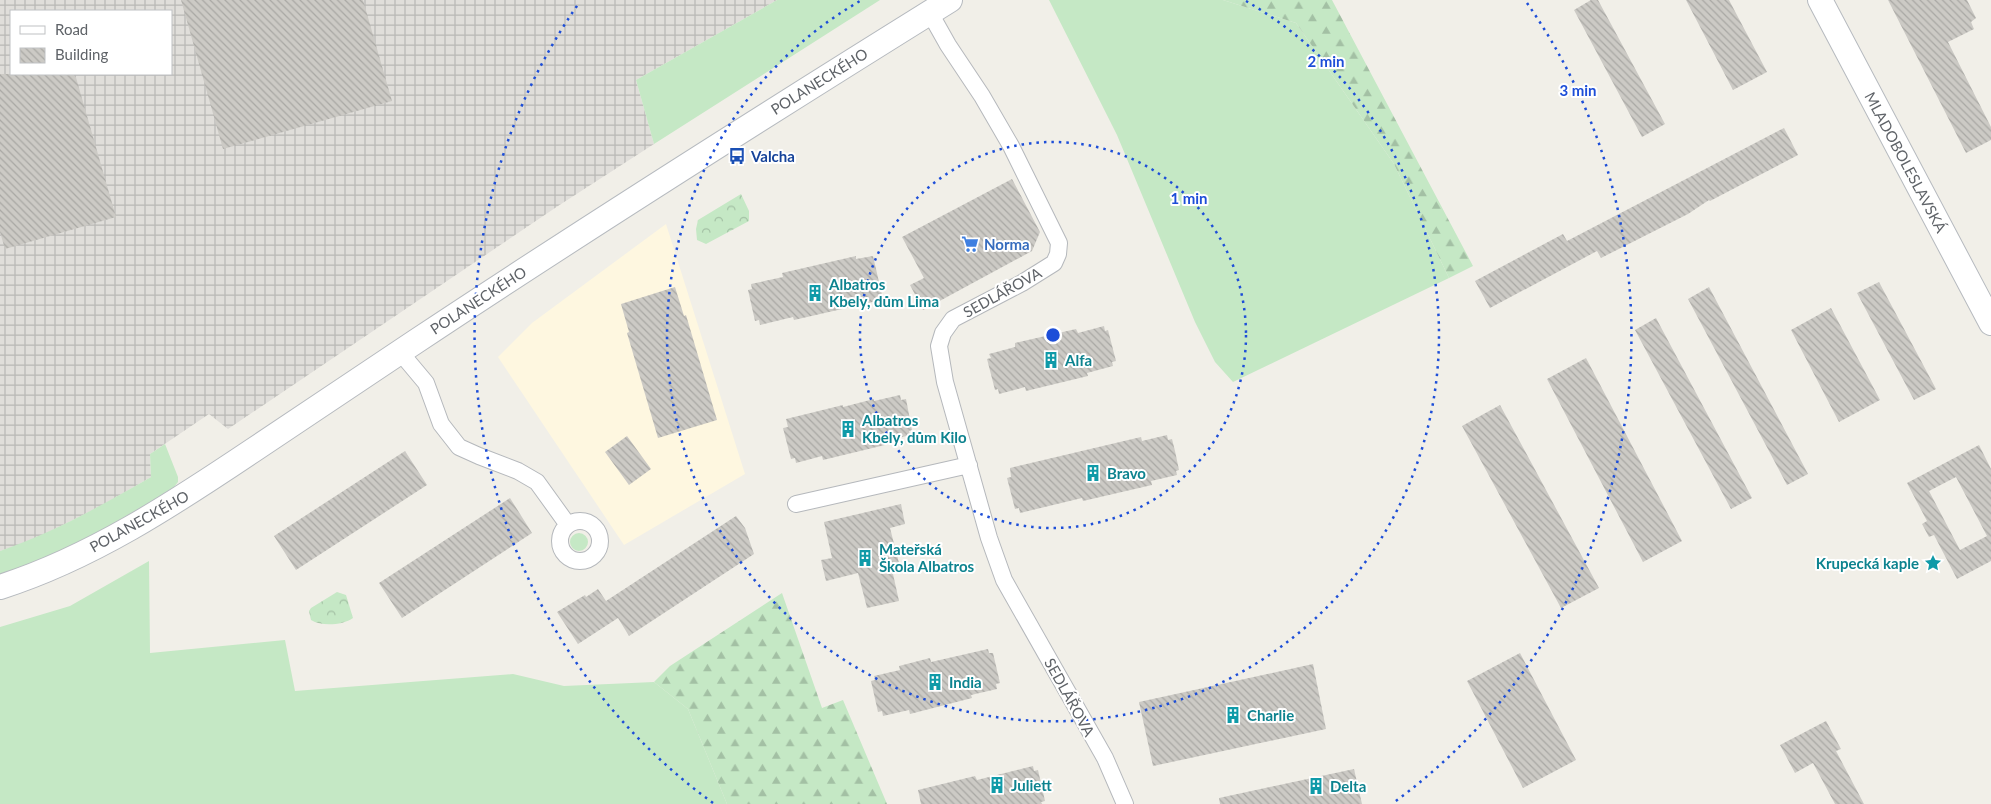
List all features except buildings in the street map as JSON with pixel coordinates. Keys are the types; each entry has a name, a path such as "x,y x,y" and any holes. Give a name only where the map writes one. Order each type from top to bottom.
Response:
{"street":[{"name":"POLANECKÉHO","path":"0,587 77,555 194,490 492,291 782,104 950,0"},
{"name":"MLADOBOLESLAVSKÁ","path":"1820,0 1991,324"},
{"name":"SEDLÁŘOVA","path":"930,13 1011,146 1059,243 1058,254 1054,263 1022,283 952,319 943,333 938,346 946,382 989,538 1004,580 1104,758 1125,804"},
{"path":"400,352 426,382 441,424 459,447 518,471 537,482 568,525"},
{"path":"796,504 969,465"}],"shaded area":[{"path":"0,0 777,0 636,80 654,144 558,206 228,429 209,414 150,454 151,477 101,506 31,541 0,551"},
{"path":"666,224 745,474 624,545 498,357 532,323"}],"green space":[{"path":"777,0 880,0 654,144 636,80"},
{"path":"1049,0 1223,0 1296,23 1394,164 1449,278 1233,382 1215,362 1195,322 1117,135"},
{"path":"1223,0 1332,0 1473,266 1449,278 1394,164 1296,23"},
{"path":"741,194 749,211 749,221 706,244 697,240 696,229 698,220"},
{"path":"165,444 178,477 178,482 174,487 90,536 46,558 0,576 0,551 58,527 151,477 150,454"},
{"path":"579,533 585,536 588,542 585,548 579,551 573,548 570,542 573,536"},
{"path":"149,561 150,653 285,640 295,691 513,674 564,686 654,682 688,709 727,804 0,804 0,627 70,606"},
{"path":"337,592 346,595 353,618 332,624 321,624 311,620 309,611 311,608"},
{"path":"782,593 822,708 843,700 887,804 727,804 688,709 654,682 670,666"}],"place":[{"name":"Valcha","path":"737,156"},
{"name":"Norma","path":"970,244"},
{"name":"Albatros Kbely, dům Lima","path":"815,293"},
{"name":"Alfa","path":"1051,360"},
{"name":"Albatros Kbely, dům Kilo","path":"848,429"},
{"name":"Bravo","path":"1093,473"},
{"name":"Mateřská Škola Albatros","path":"865,558"},
{"name":"Krupecká kaple","path":"1933,563"},
{"name":"India","path":"935,682"},
{"name":"Charlie","path":"1233,715"},
{"name":"Juliett","path":"997,785"},
{"name":"Delta","path":"1316,786"}]}
